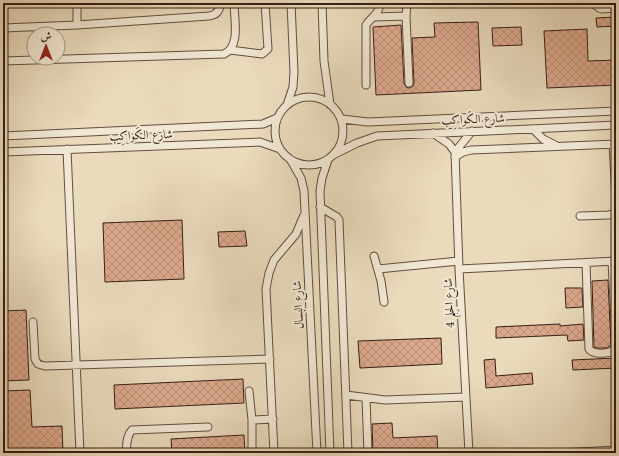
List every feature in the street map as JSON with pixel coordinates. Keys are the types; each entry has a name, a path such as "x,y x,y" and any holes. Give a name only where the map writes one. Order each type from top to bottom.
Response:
{"street":[{"path":"77,3 77,25"},
{"path":"3,28 77,25 209,16 218,11 220,3"},
{"path":"230,50 235,42 234,3"},
{"path":"3,61 221,54 230,50 262,54 268,49 265,3"},
{"path":"287,105 304,97 313,97 322,99 335,108 342,119 344,128 343,138 335,154 328,160 320,164 304,165 290,159 280,148 275,134 278,118 287,105 293,87 294,72 291,3"},
{"path":"322,3 324,61 330,104"},
{"path":"366,85 366,25 369,20 380,10 380,3"},
{"path":"408,3 406,16 408,83"},
{"path":"595,3 595,5 601,9 616,8"},
{"path":"374,17 406,16"},
{"name":"شارع الكَواكِب","path":"342,119 368,122 616,112"},
{"name":"شارع الكَواكِب","path":"3,136 263,124 278,118"},
{"name":"شارع الكَواكِب","path":"335,154 377,136 616,125"},
{"path":"533,129 543,139 558,146"},
{"path":"455,154 472,131"},
{"path":"432,133 449,144 455,154"},
{"name":"شارع الكَواكِب","path":"3,152 260,142 280,148"},
{"path":"455,154 471,150 614,144 616,199"},
{"path":"67,149 80,453"},
{"name":"شارع الحِلم 4","path":"455,154 459,269 469,453"},
{"name":"شارع البسال","path":"290,159 301,178 304,191 317,453"},
{"name":"شارع البسال","path":"328,160 322,178 320,207 330,453"},
{"path":"320,207 337,216 339,220 348,453"},
{"path":"580,216 609,215 614,213 616,209"},
{"path":"274,453 266,289 269,273 274,260 296,234 305,211"},
{"path":"374,256 382,286 384,302"},
{"path":"378,269 459,261"},
{"path":"459,269 614,261 616,346 611,352 595,353 591,352 589,348 586,263"},
{"path":"33,322 35,359 38,364 45,366 270,360"},
{"path":"249,391 252,420 252,453"},
{"path":"346,395 385,400 466,397"},
{"path":"366,398 368,453"},
{"path":"252,420 273,419"},
{"path":"126,453 128,433 132,430 208,427"},
{"path":"559,453 616,450"}],"building":[{"path":"616,17 616,26 597,27 596,18"},
{"path":"478,22 481,90 376,95 373,27 401,25 404,83 406,87 410,88 414,83 412,38 435,37 434,23"},
{"path":"521,27 522,45 493,46 492,28"},
{"path":"587,29 588,61 616,60 616,85 547,88 544,31"},
{"path":"182,220 184,279 105,282 103,223"},
{"path":"245,231 247,246 219,247 218,232"},
{"path":"608,280 611,345 607,348 598,348 594,347 592,281"},
{"path":"565,288 582,288 583,307 566,308"},
{"path":"26,310 29,380 3,381 3,311"},
{"path":"560,324 560,326 583,324 584,340 568,341 567,335 496,338 496,327"},
{"path":"441,338 442,364 360,368 358,341"},
{"path":"616,358 616,368 573,370 572,360"},
{"path":"495,359 496,376 532,373 533,384 486,388 484,360"},
{"path":"243,379 244,403 115,409 114,385"},
{"path":"30,390 32,427 62,426 63,453 3,453 3,391"},
{"path":"392,423 393,438 437,436 438,453 373,453 372,424"},
{"path":"244,435 245,453 172,453 171,439"}]}
